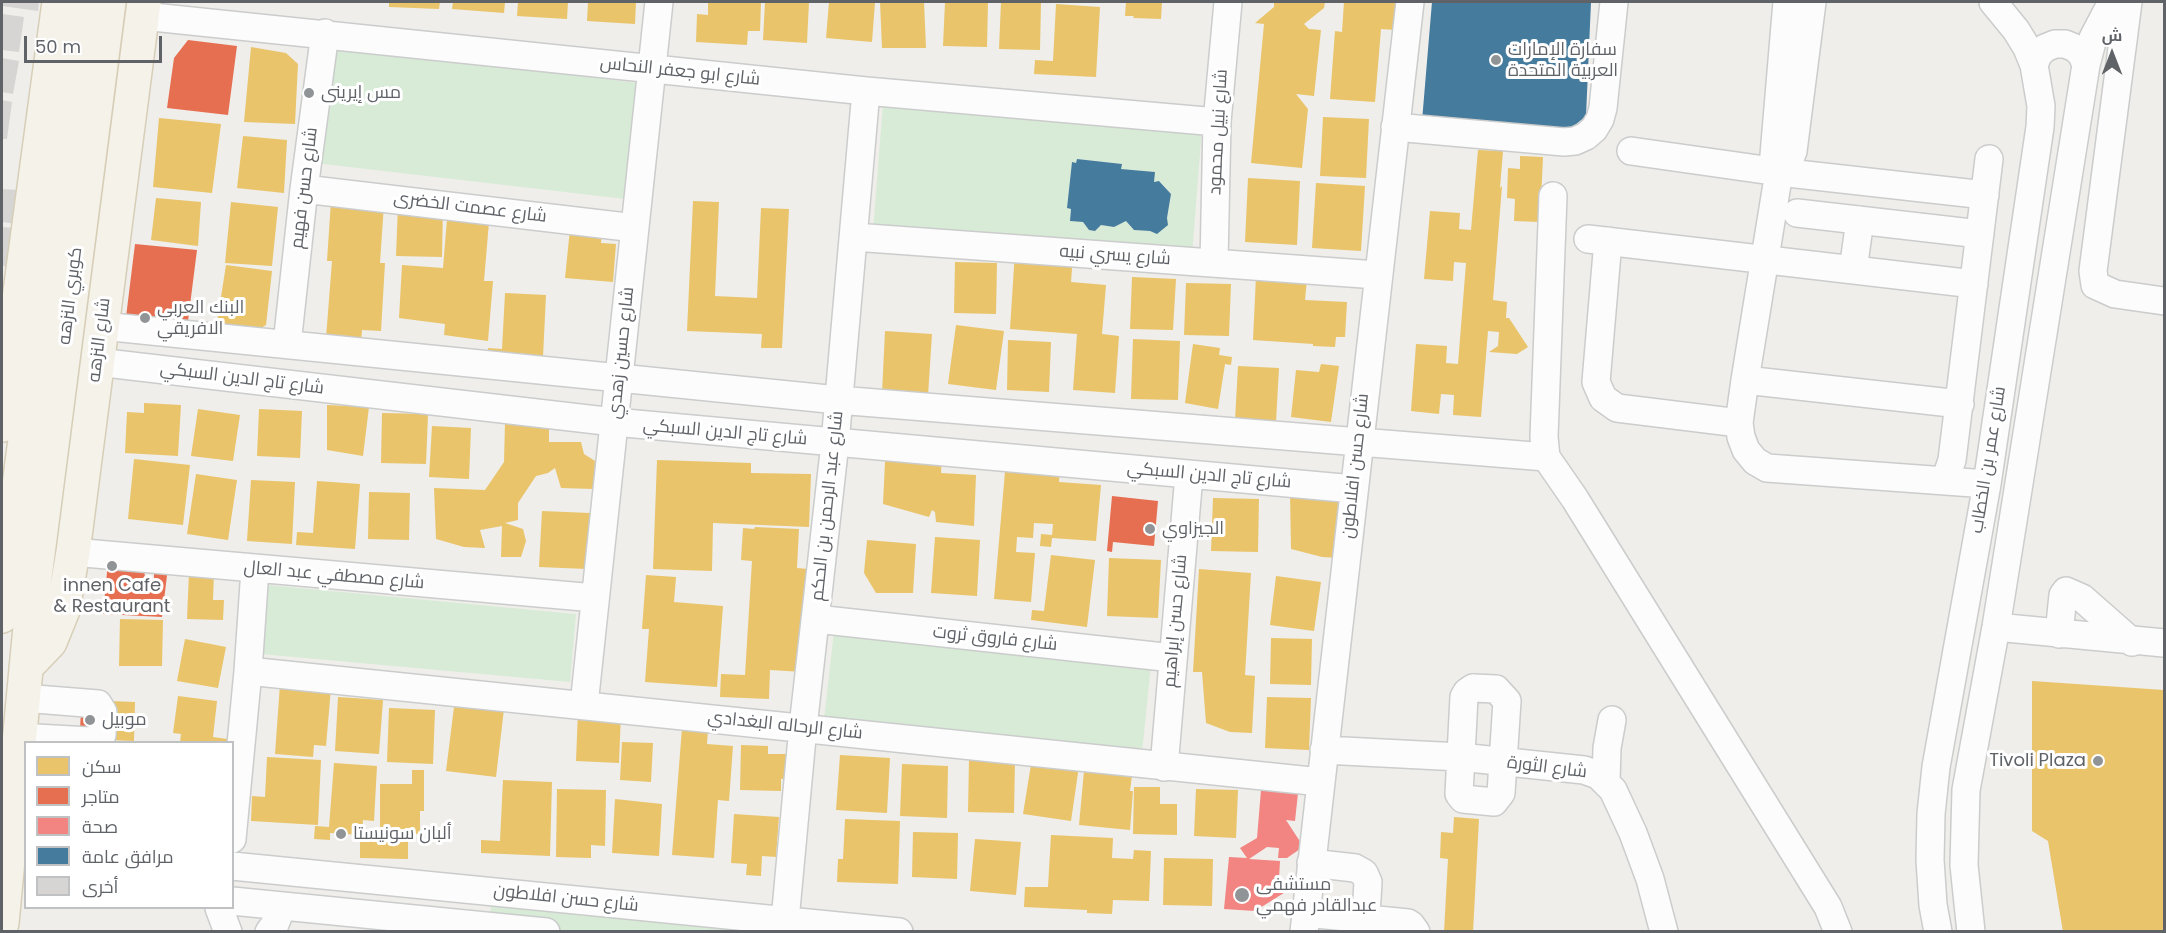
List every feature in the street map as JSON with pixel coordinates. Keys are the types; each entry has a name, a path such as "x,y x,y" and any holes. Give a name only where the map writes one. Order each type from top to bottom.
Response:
{"main road":[{"path":"2,425 6,357 59,2"},
{"name":"كوبري النزهه","path":"20,586 82,2"},
{"name":"كوبري النزهه","path":"20,586 109,2"},
{"name":"شارع النزهه","path":"24,682 50,642 63,610 73,552 143,9"},
{"path":"2,616 20,586"},
{"path":"2,923 15,885 19,828 19,737 24,682 20,586"}],"street":[{"name":"شارع حسين زهدي","path":"584,705 659,2"},
{"name":"شارع نبيل محمود","path":"1214,263 1217,122 1228,2"},
{"name":"شارع حسن افلاطون","path":"1304,922 1410,2"},
{"path":"1395,127 1564,142 1575,141 1586,136 1594,129 1603,108 1614,2"},
{"path":"1787,2 1774,154 1779,172 1739,423 1746,450 1767,468 1987,484"},
{"path":"1779,172 1793,152 1812,2"},
{"name":"شارع عمر بن الخطاب","path":"1938,932 1933,905 1930,860 1936,766 1987,484 2040,127 2041,106 2034,65 2016,30 1993,2"},
{"name":"شارع عمر بن الخطاب","path":"1971,932 1964,865 1966,790 1996,627 2086,64 2093,38 2112,2"},
{"path":"2128,2 2093,271 2095,285 2115,294 2164,301"},
{"name":"شارع ابو جعفر النحاس","path":"143,9 325,33 652,69 866,91 1217,122"},
{"name":"شارع حسن فهيم","path":"287,344 304,189 325,33"},
{"path":"2034,65 2038,55 2045,48 2055,44 2065,44 2074,48 2082,55 2086,64"},
{"name":"شارع عبد الرحمن بن الحكم","path":"785,920 803,727 835,443 866,91"},
{"path":"1631,152 1779,172 1985,195"},
{"path":"1945,481 1952,460 1960,404 1989,159"},
{"name":"شارع عصمت الخضرى","path":"304,189 635,228"},
{"path":"1553,196 1544,438 1546,457 1575,499 1828,907 1838,932"},
{"path":"1797,213 1980,234"},
{"path":"1853,270 1860,220"},
{"name":"شارع يسري نبيه","path":"854,237 1377,275"},
{"path":"1739,423 1617,408 1603,398 1596,382 1598,240 1974,284"},
{"name":"شارع تاج الدين السبكي","path":"102,326 838,400 1546,457"},
{"name":"شارع تاج الدين السبكي","path":"97,362 614,422 1354,489"},
{"path":"1745,380 1960,404"},
{"name":"شارع حسن إبراهيم","path":"1164,767 1189,475"},
{"name":"شارع مصطفي عبد العال","path":"73,552 255,570 596,598"},
{"path":"234,818 255,570"},
{"path":"2059,634 2063,595 2066,591 2082,598 2133,642"},
{"name":"شارع فاروق ثروت","path":"816,619 1173,658"},
{"path":"1996,627 2133,642 2164,643"},
{"name":"شارع الرحاله البغدادي","path":"248,671 1321,782"},
{"path":"19,737 93,740 102,735 103,712 100,706 95,703 77,702 24,682"},
{"path":"1473,688 1496,690 1507,700 1501,793 1497,800 1494,802 1463,799 1458,791 1460,757 1465,694 1473,688"},
{"path":"1606,781 1607,748 1612,720"},
{"name":"شارع الثورة","path":"1324,750 1460,757 1584,770 1598,774 1606,781 1621,805 1633,833 1650,879 1664,932"},
{"path":"1311,863 1355,868 1364,873 1368,882 1366,925"},
{"name":"شارع حسن افلاطون","path":"234,866 899,932"},
{"name":"شارع حسن افلاطون","path":"234,902 459,927 546,932"},
{"path":"269,932 282,906"},
{"path":"219,909 228,932"},
{"path":"1304,922 1366,925 1408,923 1416,932"}],"green space":[{"path":"329,46 638,83 625,199 315,163"},
{"path":"883,103 1202,128 1192,256 873,231","holes":["1077,159 1121,164 1121,169 1154,172 1154,182 1160,181 1171,194 1167,218 1150,231 1134,230 1126,221 1114,227 1101,225 1095,231 1089,230 1083,222 1070,221 1071,209 1067,208 1072,163 1076,163"]},
{"path":"267,585 576,614 570,682 261,654"},
{"path":"834,631 1151,665 1142,753 824,720"},
{"path":"491,902 793,932 490,932"}],"building: سكن":[{"path":"389,2 440,2 439,9 389,7"},
{"path":"453,2 505,2 504,13 452,9"},
{"path":"518,2 568,2 567,19 517,16"},
{"path":"588,2 636,2 635,24 587,21"},
{"path":"708,2 761,2 760,31 748,31 747,45 696,42 697,14 708,15"},
{"path":"765,2 809,2 807,43 763,40"},
{"path":"829,2 875,2 872,42 826,38"},
{"path":"880,2 924,2 926,48 882,48"},
{"path":"945,2 988,2 987,47 943,46"},
{"path":"1001,2 1041,2 1040,50 999,49"},
{"path":"1126,2 1162,2 1161,19 1125,16"},
{"path":"1274,2 1325,2 1324,8 1304,24 1309,29 1321,30 1314,96 1296,94 1308,109 1302,168 1251,163 1264,24 1255,23 1274,7"},
{"path":"1344,2 1398,2 1395,30 1381,29 1375,102 1330,99 1335,31 1342,32"},
{"path":"1056,4 1100,7 1096,77 1034,74 1035,60 1053,61"},
{"path":"251,47 286,53 298,64 295,124 244,122"},
{"path":"1323,117 1369,119 1366,178 1320,176"},
{"path":"159,118 221,124 212,193 153,187"},
{"path":"243,136 287,140 284,193 237,188"},
{"path":"1478,150 1503,151 1493,300 1507,302 1506,318 1509,318 1528,347 1517,354 1489,352 1498,346 1499,332 1488,331 1481,417 1453,415 1454,395 1441,394 1439,414 1411,411 1416,344 1447,346 1446,363 1458,364 1466,263 1454,262 1453,281 1424,279 1430,211 1460,213 1459,229 1471,230"},
{"path":"1520,156 1543,157 1540,222 1514,221 1515,199 1507,198 1508,168 1520,169"},
{"path":"1248,178 1300,181 1297,245 1245,242"},
{"path":"1316,183 1365,186 1361,251 1312,248"},
{"path":"156,198 201,202 198,246 151,240"},
{"path":"331,201 384,204 380,263 385,263 381,331 362,330 361,341 326,338 332,261 327,261"},
{"path":"693,201 719,202 715,296 757,298 761,208 789,209 782,348 761,348 762,334 687,331"},
{"path":"231,202 278,207 272,266 225,263"},
{"path":"398,205 443,207 442,257 396,256"},
{"path":"447,219 489,222 484,281 493,281 488,341 444,335 445,324 399,318 402,265 443,268"},
{"path":"570,229 602,232 601,243 616,244 613,282 565,278"},
{"path":"1015,251 1073,255 1071,282 1106,285 1102,334 1119,336 1115,393 1073,390 1077,334 1010,329"},
{"path":"955,262 997,263 996,314 954,313"},
{"path":"226,265 272,271 266,325 253,333 216,329"},
{"path":"1256,276 1307,279 1305,300 1347,302 1345,337 1336,337 1335,347 1253,340"},
{"path":"1132,277 1176,279 1173,330 1130,329"},
{"path":"1186,283 1231,284 1229,336 1184,335"},
{"path":"505,293 546,295 543,357 488,354 488,348 502,349"},
{"path":"956,325 1004,331 996,390 948,384"},
{"path":"885,331 932,334 928,396 882,393"},
{"path":"1133,339 1180,341 1178,400 1131,399"},
{"path":"1008,340 1051,342 1049,392 1007,390"},
{"path":"1193,344 1220,348 1219,355 1232,357 1231,365 1225,364 1218,409 1185,403"},
{"path":"1321,364 1339,366 1331,422 1291,417 1296,370 1319,372"},
{"path":"1238,366 1279,368 1276,422 1235,420"},
{"path":"144,403 181,405 178,456 125,453 127,412 144,413"},
{"path":"327,405 369,407 363,456 327,450"},
{"path":"198,409 240,415 233,461 191,456"},
{"path":"259,409 302,411 300,458 257,456"},
{"path":"382,413 428,414 426,464 381,463"},
{"path":"505,422 549,422 549,442 581,442 584,454 595,461 594,489 561,488 555,468 548,473 536,476 518,503 518,520 505,523 523,529 526,541 521,557 501,557 502,526 480,530 485,548 464,547 436,539 434,488 485,490 504,462"},
{"path":"432,426 471,428 469,479 429,477"},
{"path":"889,452 942,456 941,473 976,475 974,526 936,522 935,512 932,510 929,517 883,504 885,462"},
{"path":"134,459 190,465 183,525 128,519"},
{"path":"657,460 751,463 751,473 811,474 809,527 713,523 712,571 653,569"},
{"path":"1006,460 1060,465 1059,482 1101,485 1096,541 1052,538 1051,547 1040,546 1041,534 1052,535 1053,524 1034,523 1033,538 1017,537 1016,552 1035,553 1031,602 994,599"},
{"path":"196,474 237,480 228,540 187,534"},
{"path":"251,480 295,482 292,544 247,541"},
{"path":"317,481 360,484 355,549 296,545 297,532 313,533"},
{"path":"369,492 410,493 409,540 368,539"},
{"path":"1290,493 1346,498 1340,558 1322,557 1291,549"},
{"path":"1213,498 1259,499 1258,552 1211,551"},
{"path":"542,511 590,513 587,569 539,567"},
{"path":"755,527 799,529 797,568 808,569 803,672 770,670 769,699 720,697 721,674 745,675 752,561 741,560 743,528 754,529"},
{"path":"935,537 980,540 977,596 931,593"},
{"path":"867,540 916,544 913,593 876,593 864,573"},
{"path":"1051,555 1095,560 1087,627 1031,620 1032,610 1044,611"},
{"path":"1109,558 1161,560 1158,618 1107,616"},
{"path":"1199,569 1251,573 1245,675 1255,676 1252,733 1230,732 1206,723 1202,672 1193,672"},
{"path":"189,572 214,573 213,600 224,600 223,620 187,619"},
{"path":"646,575 676,577 674,602 723,606 717,687 645,682 649,629 642,629"},
{"path":"1276,576 1321,582 1314,631 1270,625"},
{"path":"120,619 163,620 162,666 119,666"},
{"path":"1271,638 1312,639 1311,685 1270,684"},
{"path":"185,639 226,647 218,688 177,681"},
{"name":"Tivoli Plaza","path":"2032,681 2164,690 2164,932 2063,932 2048,841 2032,831"},
{"path":"280,684 331,688 326,746 314,745 313,757 275,754"},
{"path":"178,696 217,701 213,737 234,741 180,741 181,734 173,733"},
{"path":"338,697 383,700 379,754 335,751"},
{"path":"1267,697 1311,698 1309,750 1265,748"},
{"path":"109,701 135,702 134,741 108,740"},
{"path":"475,705 504,709 496,777 446,771 454,707 474,709"},
{"path":"389,708 435,710 433,764 387,762"},
{"path":"578,711 621,713 619,763 576,761"},
{"path":"682,728 708,729 707,744 733,746 729,801 718,800 714,858 672,855"},
{"path":"622,742 653,743 651,782 620,780"},
{"path":"741,745 768,746 768,754 792,754 792,779 781,779 781,791 740,790"},
{"path":"840,755 890,758 887,813 836,810"},
{"path":"267,757 321,760 318,825 251,821 252,796 265,797"},
{"path":"1032,758 1079,766 1071,821 1023,814"},
{"path":"969,759 1015,760 1014,813 968,812"},
{"path":"334,763 377,766 374,821 363,820 362,835 330,833 330,840 314,839 315,826 329,827"},
{"path":"902,764 948,766 947,818 900,816"},
{"path":"412,770 424,770 424,811 420,811 420,834 408,834 408,859 360,858 360,835 380,835 380,784 412,784"},
{"path":"1084,771 1132,775 1130,830 1079,825"},
{"path":"503,780 552,782 550,856 481,853 481,840 500,841"},
{"path":"1134,787 1160,787 1160,804 1177,804 1177,835 1133,834"},
{"path":"557,789 606,790 605,846 591,845 591,858 556,857"},
{"path":"1196,789 1238,790 1236,838 1194,836"},
{"path":"615,799 662,804 659,856 612,853"},
{"path":"734,814 779,817 776,857 762,856 761,876 746,875 747,864 731,863"},
{"path":"1454,817 1479,819 1473,932 1444,932 1448,859 1440,858 1441,832 1453,833"},
{"path":"845,819 900,821 898,884 837,882 838,859 843,859"},
{"path":"913,832 958,833 957,879 912,877"},
{"path":"1051,835 1113,838 1112,858 1133,859 1134,850 1151,851 1149,901 1113,900 1112,914 1087,913 1087,910 1024,907 1025,887 1048,887"},
{"path":"975,839 1021,842 1016,895 970,891"},
{"path":"1164,858 1213,859 1212,906 1163,905"}],"building: متاجر":[{"path":"188,40 237,46 228,115 167,108 174,58"},
{"path":"135,244 197,250 187,329 125,325"},
{"path":"1112,496 1158,501 1154,546 1113,542 1112,552 1107,551"},
{"path":"108,562 144,564 145,580 154,580 154,566 168,567 162,617 103,614"},
{"path":"81,708 99,709 98,732 80,731"}],"building: صحة":[{"path":"1261,790 1298,793 1295,821 1286,820 1301,843 1300,849 1287,858 1278,858 1279,848 1267,847 1249,859 1280,861 1279,879 1287,891 1255,911 1224,909 1229,857 1247,858 1240,848 1257,838"}],"building: مرافق عامة":[{"path":"1432,2 1591,2 1586,116 1563,135 1422,121"},
{"path":"1077,159 1122,164 1121,169 1155,172 1154,182 1159,181 1171,194 1168,225 1157,234 1134,230 1126,221 1114,227 1101,225 1095,231 1089,230 1083,222 1070,221 1071,209 1067,208 1072,162 1076,163"}],"building: أخرى":[{"path":"2,2 39,2 38,11 2,6"},
{"path":"2,14 24,17 19,52 2,50"},
{"path":"2,58 19,61 13,94 2,92"},
{"path":"2,100 12,102 7,139 2,139"},
{"path":"2,189 18,190 16,224 2,222"},
{"path":"2,227 15,228 13,267 2,266"}],"place":[{"name":"سفارة الإمارات العربية المتحدة","path":"1496,60"},
{"name":"مس إيرينى","path":"309,93"},
{"name":"البنك العربي الافريقي","path":"145,318"},
{"name":"الجيزاوي","path":"1150,529"},
{"name":"innen Cafe & Restaurant","path":"112,566"},
{"name":"موبيل","path":"90,720"},
{"name":"Tivoli Plaza","path":"2098,761"},
{"name":"ألبان سونيستا","path":"341,834"},
{"name":"مستشفى عبدالقادر فهمي","path":"1242,895"}]}
